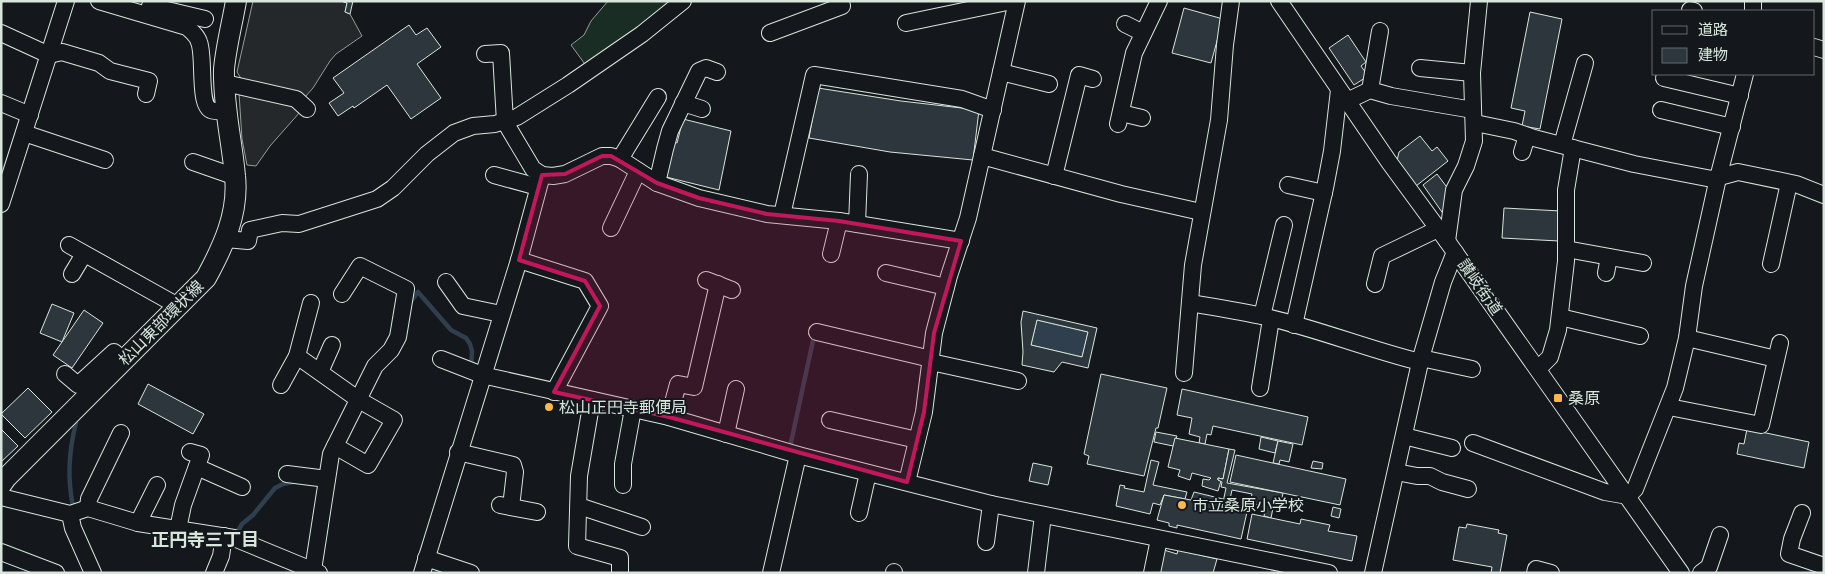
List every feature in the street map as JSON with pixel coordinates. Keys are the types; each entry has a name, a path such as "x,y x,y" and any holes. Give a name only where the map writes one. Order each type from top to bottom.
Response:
{"main road":[{"name":"松山東部環状線","path":"1,485 206,278 226,238 235,199 236,177 229,137 224,70 236,1"}],"street":[{"path":"1,204 5,178 24,133 66,1"},
{"path":"99,1 150,8 204,19"},
{"path":"226,238 248,241 250,230 282,223 299,224 377,199 393,188 427,154 454,134 473,126 505,122 517,117 576,80 642,34 683,1"},
{"path":"770,33 842,6 841,1"},
{"path":"906,23 1012,1"},
{"path":"907,482 924,412 934,332 961,241 1017,1"},
{"path":"1142,118 1119,119 1134,53 1159,1"},
{"path":"1184,373 1193,265 1219,120 1225,45 1231,1"},
{"name":"讃岐街道","path":"1279,1 1389,162 1538,369 1681,573"},
{"path":"1373,573 1421,360 1443,282 1454,190 1466,166 1474,141 1472,73 1479,1"},
{"path":"150,8 186,27 195,34 200,42 206,106 212,110 227,111"},
{"path":"1125,24 1144,33"},
{"path":"1370,90 1380,31"},
{"path":"1,33 49,55 62,52 99,62 110,71 149,81 146,94"},
{"path":"471,573 424,565 519,260 540,181 505,122 501,53 485,54"},
{"path":"1538,369 1550,357 1558,330 1566,249 1567,147 1585,63"},
{"path":"657,183 664,149 683,103 699,72 706,68 717,72"},
{"path":"1420,68 1472,73"},
{"path":"1001,72 1049,84"},
{"path":"782,215 814,75 962,99 993,110"},
{"path":"1473,444 1605,492 1628,496 1635,489 1669,407 1688,338 1694,286 1718,178 1745,75"},
{"path":"1054,176 1079,76 1093,79"},
{"path":"1664,78 1740,96"},
{"path":"225,83 296,99 307,108"},
{"path":"1294,325 1324,193 1343,95 1370,90 1474,116 1527,136 1652,168 1706,179 1718,178 1738,172 1789,183 1824,196"},
{"path":"620,159 658,97"},
{"path":"1,103 30,115"},
{"path":"683,103 702,108"},
{"path":"1661,110 1732,127"},
{"path":"24,133 105,160"},
{"path":"1522,152 1527,136"},
{"path":"494,175 540,181 552,176 565,174 602,156 611,156 620,159 657,183 699,198 768,214 840,220 961,241"},
{"path":"982,156 1121,194 1201,212"},
{"path":"193,162 236,177"},
{"path":"611,228 638,171"},
{"path":"857,224 859,174"},
{"path":"1771,264 1789,183"},
{"path":"1288,185 1324,193"},
{"path":"831,254 840,220"},
{"path":"1260,388 1267,317 1284,225"},
{"path":"1375,284 1382,256 1447,241"},
{"path":"69,245 178,306"},
{"path":"1566,249 1608,265 1643,263"},
{"path":"72,274 84,254"},
{"path":"519,260 585,281 600,306 554,392"},
{"path":"1,496 70,514 88,508 138,523 234,538 316,572 331,454 376,366 391,350 398,337 406,289 360,266 342,294"},
{"path":"886,273 946,287"},
{"path":"446,282 463,306 502,314"},
{"path":"669,418 678,384 694,387 713,341 719,285"},
{"path":"281,385 297,356 311,303"},
{"path":"1190,303 1267,317 1393,355 1472,369"},
{"path":"1560,316 1640,336"},
{"path":"817,332 1018,382"},
{"path":"1688,338 1776,359"},
{"path":"1669,407 1761,425 1780,343"},
{"path":"320,372 332,346"},
{"path":"65,374 78,385 114,352 123,360"},
{"path":"297,356 359,400 394,420 368,465 335,446"},
{"path":"441,359 482,375 669,418 798,455 991,504 1159,539 1256,566 1329,573"},
{"path":"726,434 736,389"},
{"path":"592,400 579,476 577,546 620,558 620,573"},
{"path":"623,485 624,464 633,409"},
{"path":"830,420 917,440"},
{"path":"88,508 89,499 121,433"},
{"path":"1404,436 1452,448"},
{"path":"178,529 183,505 201,455 190,452"},
{"path":"458,452 513,465 515,472 506,506 538,512"},
{"path":"771,573 798,455"},
{"path":"197,467 242,487"},
{"path":"1396,472 1417,476 1430,476 1442,482 1468,489"},
{"path":"859,512 868,473"},
{"path":"287,474 327,479"},
{"path":"138,523 157,485"},
{"path":"986,542 991,504"},
{"path":"579,506 635,520"},
{"path":"1802,513 1792,539 1789,554 1824,566"},
{"path":"70,514 73,528 93,573"},
{"path":"1036,573 1043,515"},
{"path":"1701,573 1709,567 1720,535"},
{"path":"214,573 224,536"},
{"path":"1152,573 1159,539"},
{"path":"1,552 56,573"},
{"path":"1535,573 1536,568 1551,573"}],"highlighted area":[{"path":"602,156 611,156 657,183 699,198 767,214 839,221 961,241 934,333 924,412 907,482 669,417 554,392 600,306 585,281 519,260 542,175 565,174"}],"green space":[{"path":"608,1 669,1 672,4 587,67 571,45 584,35 591,21"}],"shaded area":[{"path":"253,1 341,1 347,3 345,12 350,14 362,36 336,54 305,97 242,80 237,72"},
{"path":"239,93 293,105 300,112 270,146 256,166 247,165 242,139"}],"water":[{"path":"1037,320 1088,332 1082,357 1031,345"}],"building":[{"path":"341,1 353,1 350,14 345,12 347,3"},
{"path":"1184,8 1223,19 1211,63 1172,53"},
{"path":"1530,12 1562,19 1540,129 1522,126 1525,111 1511,108"},
{"path":"409,25 416,35 427,28 441,47 417,64 441,98 411,119 387,85 354,108 353,106 338,116 329,103 344,93 333,78"},
{"path":"1348,35 1366,62 1361,66 1368,76 1354,85 1329,48"},
{"path":"818,88 901,101 979,110 973,160 890,152 809,138"},
{"path":"683,119 731,131 719,190 666,177"},
{"path":"1420,136 1432,151 1437,147 1448,161 1416,186 1397,161 1399,152"},
{"path":"1437,174 1449,190 1444,215 1423,185"},
{"path":"1504,208 1561,211 1559,241 1502,238"},
{"path":"52,304 74,313 62,342 40,333"},
{"path":"84,310 103,323 72,368 53,355"},
{"path":"1023,311 1097,328 1088,368 1062,362 1054,372 1022,365 1021,322","holes":["1037,320 1088,332 1082,357 1031,345"]},
{"path":"1101,374 1167,388 1144,476 1087,464 1089,456 1084,454"},
{"path":"148,384 204,414 193,434 138,404"},
{"path":"28,388 52,412 25,438 1,414"},
{"path":"1182,389 1308,417 1302,445 1213,426 1211,435 1207,434 1205,444 1199,443 1200,437 1189,434 1192,418 1177,415"},
{"path":"1,429 18,446 1,462"},
{"path":"1747,429 1809,442 1804,468 1737,454 1739,443 1744,444"},
{"path":"1156,432 1177,436 1173,446 1154,442"},
{"path":"1261,437 1278,441 1275,453 1259,449"},
{"path":"1175,438 1229,449 1223,479 1218,478 1221,481 1218,491 1202,486 1203,479 1209,480 1211,478 1192,473 1190,480 1178,476 1180,470 1168,467"},
{"path":"1278,441 1293,444 1289,462 1280,460 1279,464 1273,463"},
{"path":"1229,449 1235,450 1227,483 1283,493 1280,509 1273,508 1271,518 1264,516 1266,507 1250,503 1252,494 1232,490 1228,508 1222,507 1226,488 1221,487 1222,482 1218,478 1223,479"},
{"path":"1236,455 1346,479 1340,505 1230,482"},
{"path":"1151,460 1159,462 1153,485 1187,492 1185,499 1164,495 1160,505 1153,503 1150,514 1116,506 1120,485 1125,486 1124,488 1144,492"},
{"path":"1313,461 1323,463 1322,469 1311,468"},
{"path":"1033,463 1052,467 1048,485 1029,481"},
{"path":"1194,492 1223,499 1221,507 1247,512 1241,539 1177,525 1177,528 1169,526 1169,523 1157,520 1164,495 1191,500"},
{"path":"1333,507 1341,509 1339,518 1331,516"},
{"path":"1252,514 1300,524 1301,519 1330,525 1328,531 1357,536 1352,561 1247,539"},
{"path":"1467,524 1499,530 1498,533 1507,535 1500,573 1491,573 1492,567 1453,560 1459,527 1466,528"},
{"path":"1164,550 1177,554 1178,550 1217,559 1213,573 1159,573"}],"waterway":[{"path":"409,304 418,292 451,330 466,338 472,351 471,367"},
{"path":"790,447 814,336"},
{"path":"73,506 70,464 76,423"},
{"path":"235,536 242,524 253,515 275,488 293,482"}],"place":[{"name":"桑原","path":"1558,398"},
{"name":"松山正円寺郵便局","path":"549,407"},
{"name":"市立桑原小学校","path":"1182,505"}],"district":[{"name":"正円寺三丁目","path":"205,540"}]}
